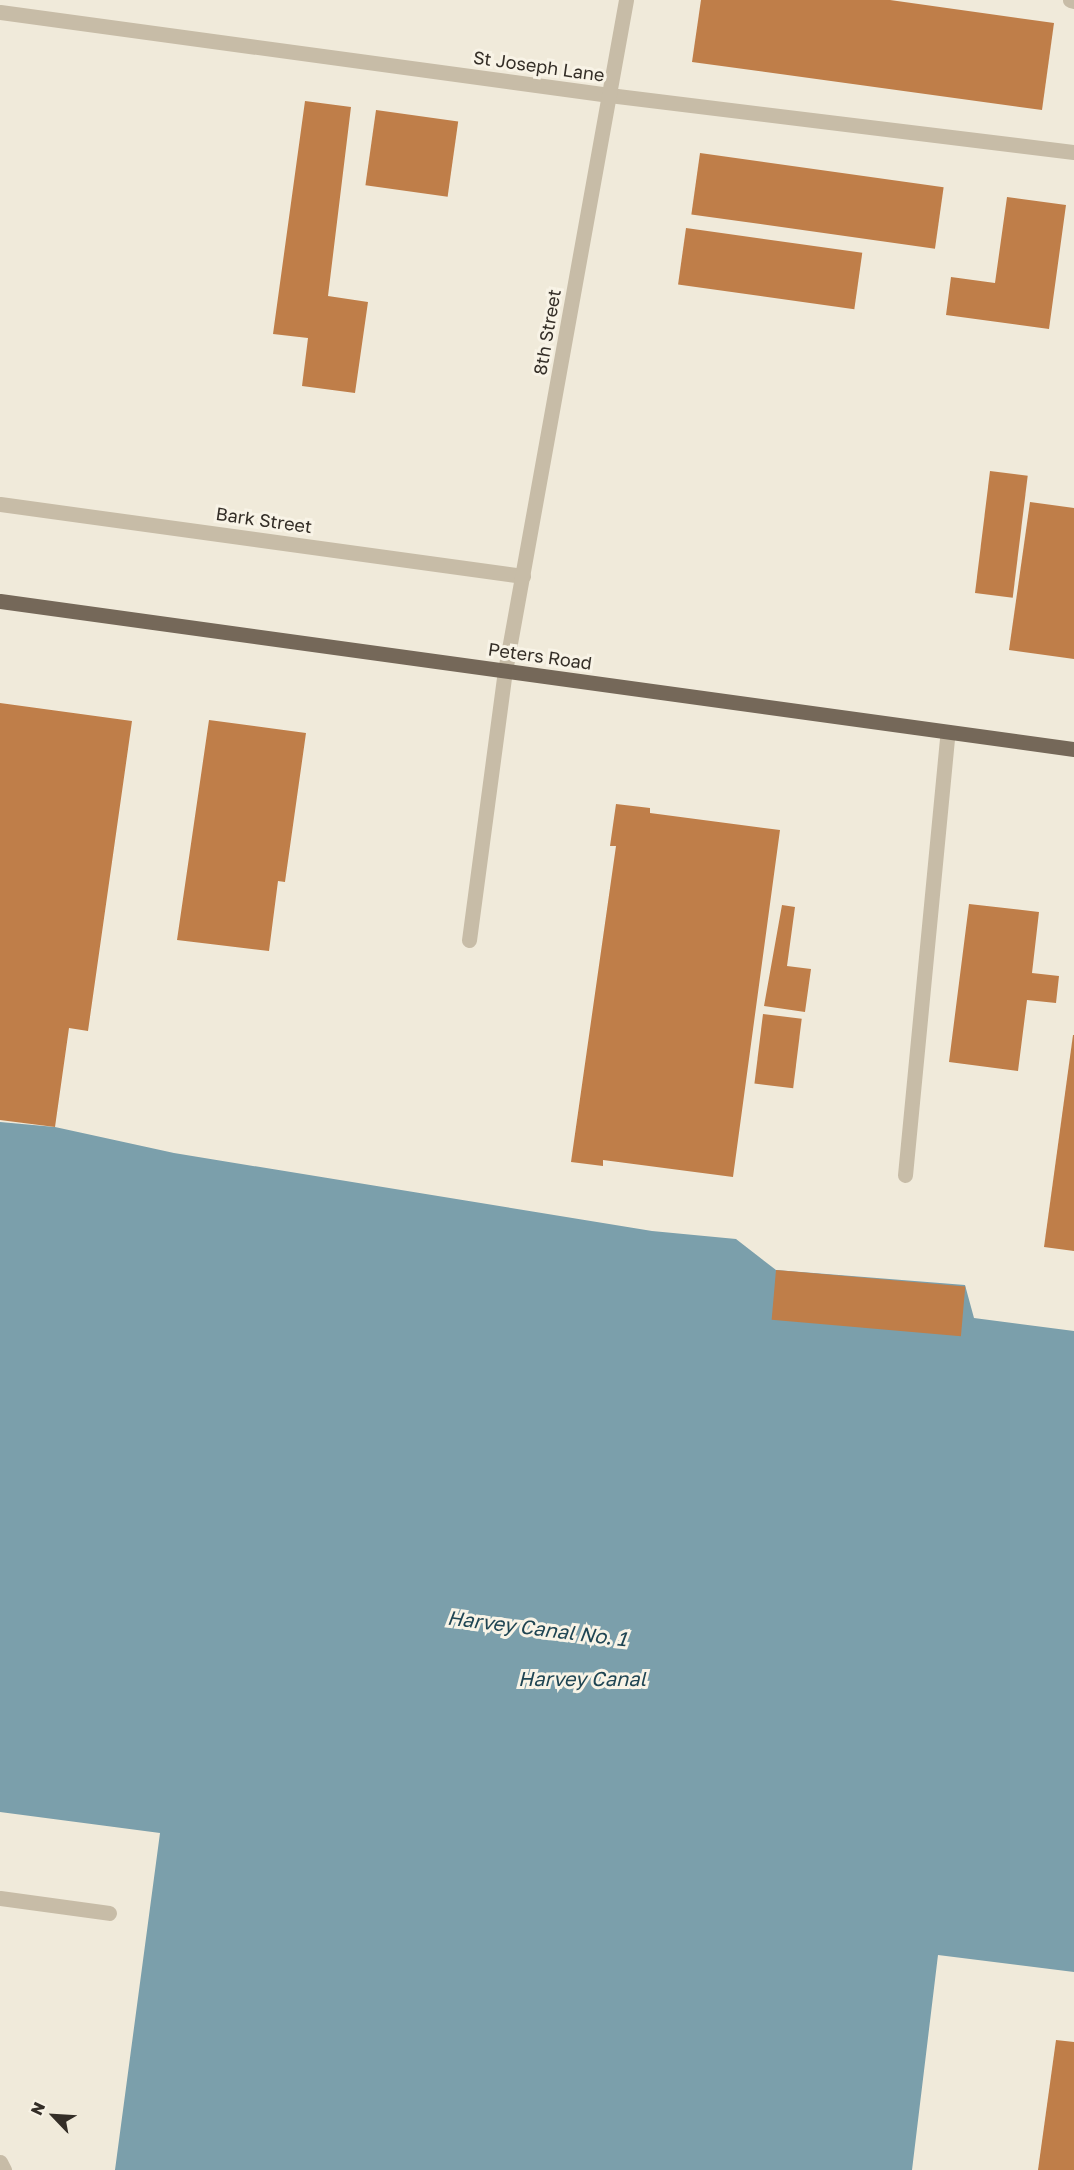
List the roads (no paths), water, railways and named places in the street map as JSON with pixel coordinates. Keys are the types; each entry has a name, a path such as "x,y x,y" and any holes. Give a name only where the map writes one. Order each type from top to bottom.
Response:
{"main road":[{"name":"Peters Road","path":"0,601 1074,749"}],"street":[{"name":"8th Street","path":"469,940 505,671 626,0"},
{"name":"St Joseph Lane","path":"0,12 609,95 1074,152"},
{"name":"Bark Street","path":"0,504 523,576"},
{"path":"905,1175 948,732"},
{"path":"0,1898 109,1913"},
{"path":"0,2162 4,2170"}],"water":[{"name":"Harvey Canal","path":"0,1122 55,1127 174,1153 652,1231 736,1239 776,1270 965,1285 974,1318 1074,1331 1074,1972 938,1955 912,2170 115,2170 160,1833 0,1812"}],"water label":[{"name":"Harvey Canal No. 1","path":"537,1628"}]}
